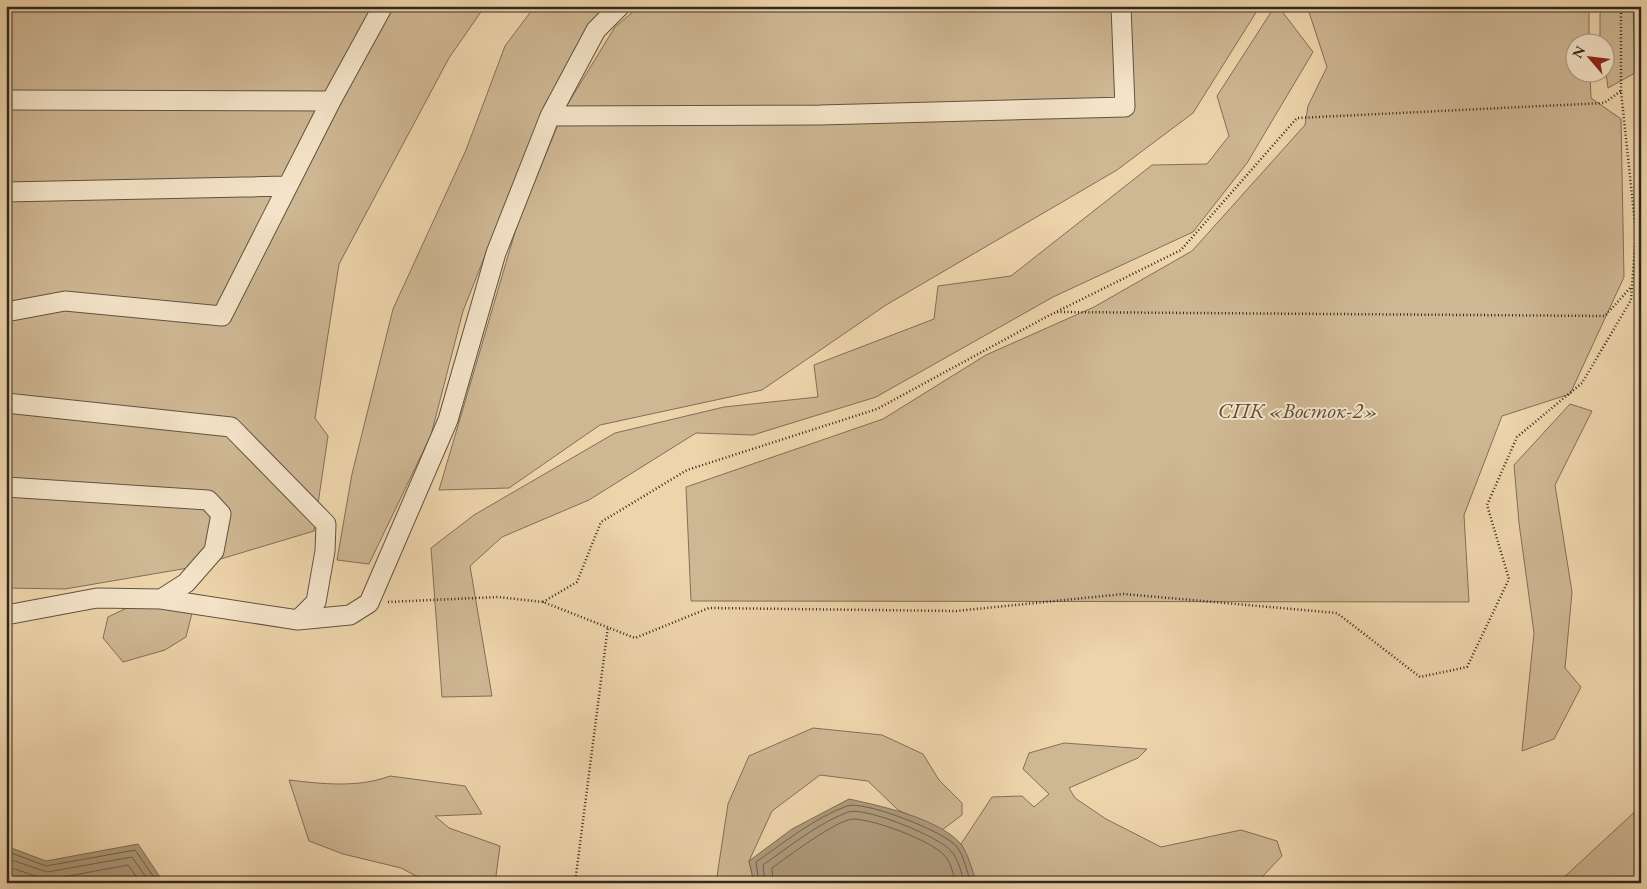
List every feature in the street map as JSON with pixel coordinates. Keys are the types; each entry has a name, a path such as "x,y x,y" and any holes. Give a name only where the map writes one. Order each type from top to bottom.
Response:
{"street":[{"path":"6,312 65,301 222,316 331,101 383,6"},
{"path":"6,615 97,598 161,599 298,620 350,615 369,603 448,420 496,253 550,116 596,30 620,6"},
{"path":"550,116 820,115 1125,107 1122,6"},
{"path":"6,100 331,101"},
{"path":"6,192 287,186"},
{"path":"6,403 231,427 326,524 325,551 316,602 298,620"},
{"path":"6,487 208,500 221,514 214,551 186,582 161,599"}],"path":[{"path":"369,603 498,597 543,602 608,626 634,638 709,608 956,611 1124,594 1337,613 1420,676 1467,667 1509,579 1488,505 1517,437 1582,383 1631,300 1636,233 1621,91 1621,6"},
{"path":"543,602 578,582 601,522 687,470 877,409 1055,312 1181,250 1297,118 1604,103 1621,91"},
{"path":"1636,233 1641,224"},
{"path":"1055,312 1605,316 1632,286"},
{"path":"575,883 608,626"}],"green space":[{"path":"6,6 485,6 449,58 339,264 315,418 328,436 314,531 194,567 65,589 6,588"},
{"path":"535,6 603,6 545,104 463,311 431,435 369,564 337,560 352,474 393,309 466,150 505,46"},
{"path":"640,6 1260,6 1193,113 1117,170 886,305 762,390 600,425 509,488 439,490 518,222 564,110 615,27"},
{"path":"1275,6 1278,6 1313,52 1247,163 1193,232 1053,297 876,397 753,435 696,433 589,500 502,537 470,566 492,696 442,697 431,548 474,515 615,433 724,407 818,397 814,365 934,319 938,286 1011,276 1152,165 1207,164 1229,136 1217,96"},
{"name":"СПК «Восток-2»","path":"1307,6 1589,6 1589,32 1564,32 1564,82 1590,82 1591,98 1621,119 1624,277 1570,394 1502,416 1464,515 1469,602 691,601 686,487 883,419 986,355 1094,307 1192,251 1305,125 1308,106 1327,67"},
{"path":"1600,6 1633,6 1635,73 1608,88 1607,82 1614,82 1614,32 1600,32"},
{"path":"1570,404 1592,411 1555,485 1572,592 1565,668 1581,687 1554,739 1522,751 1534,633 1519,523 1514,465"},
{"path":"135,604 193,609 186,637 165,650 123,662 103,638 108,617"},
{"path":"813,728 882,735 923,754 939,780 962,803 962,815 942,830 898,810 868,781 820,775 772,811 749,861 754,883 716,883 728,804 749,756"},
{"path":"1064,743 1147,749 1138,758 1069,788 1075,798 1106,819 1161,847 1241,830 1277,841 1282,856 1260,879 1252,883 977,883 961,844 992,797 1022,796 1034,807 1049,794 1023,769 1029,753"},
{"path":"390,776 465,786 482,814 435,816 449,828 500,846 495,883 429,883 401,868 343,854 309,841 289,780 327,784 353,784"},
{"path":"1641,806 1641,883 1560,883 1560,881"}],"water":[{"path":"849,799 908,814 950,834 960,843 968,856 977,883 754,883 749,861 792,829"},
{"path":"138,844 164,883 6,883 6,846 46,861"}]}
